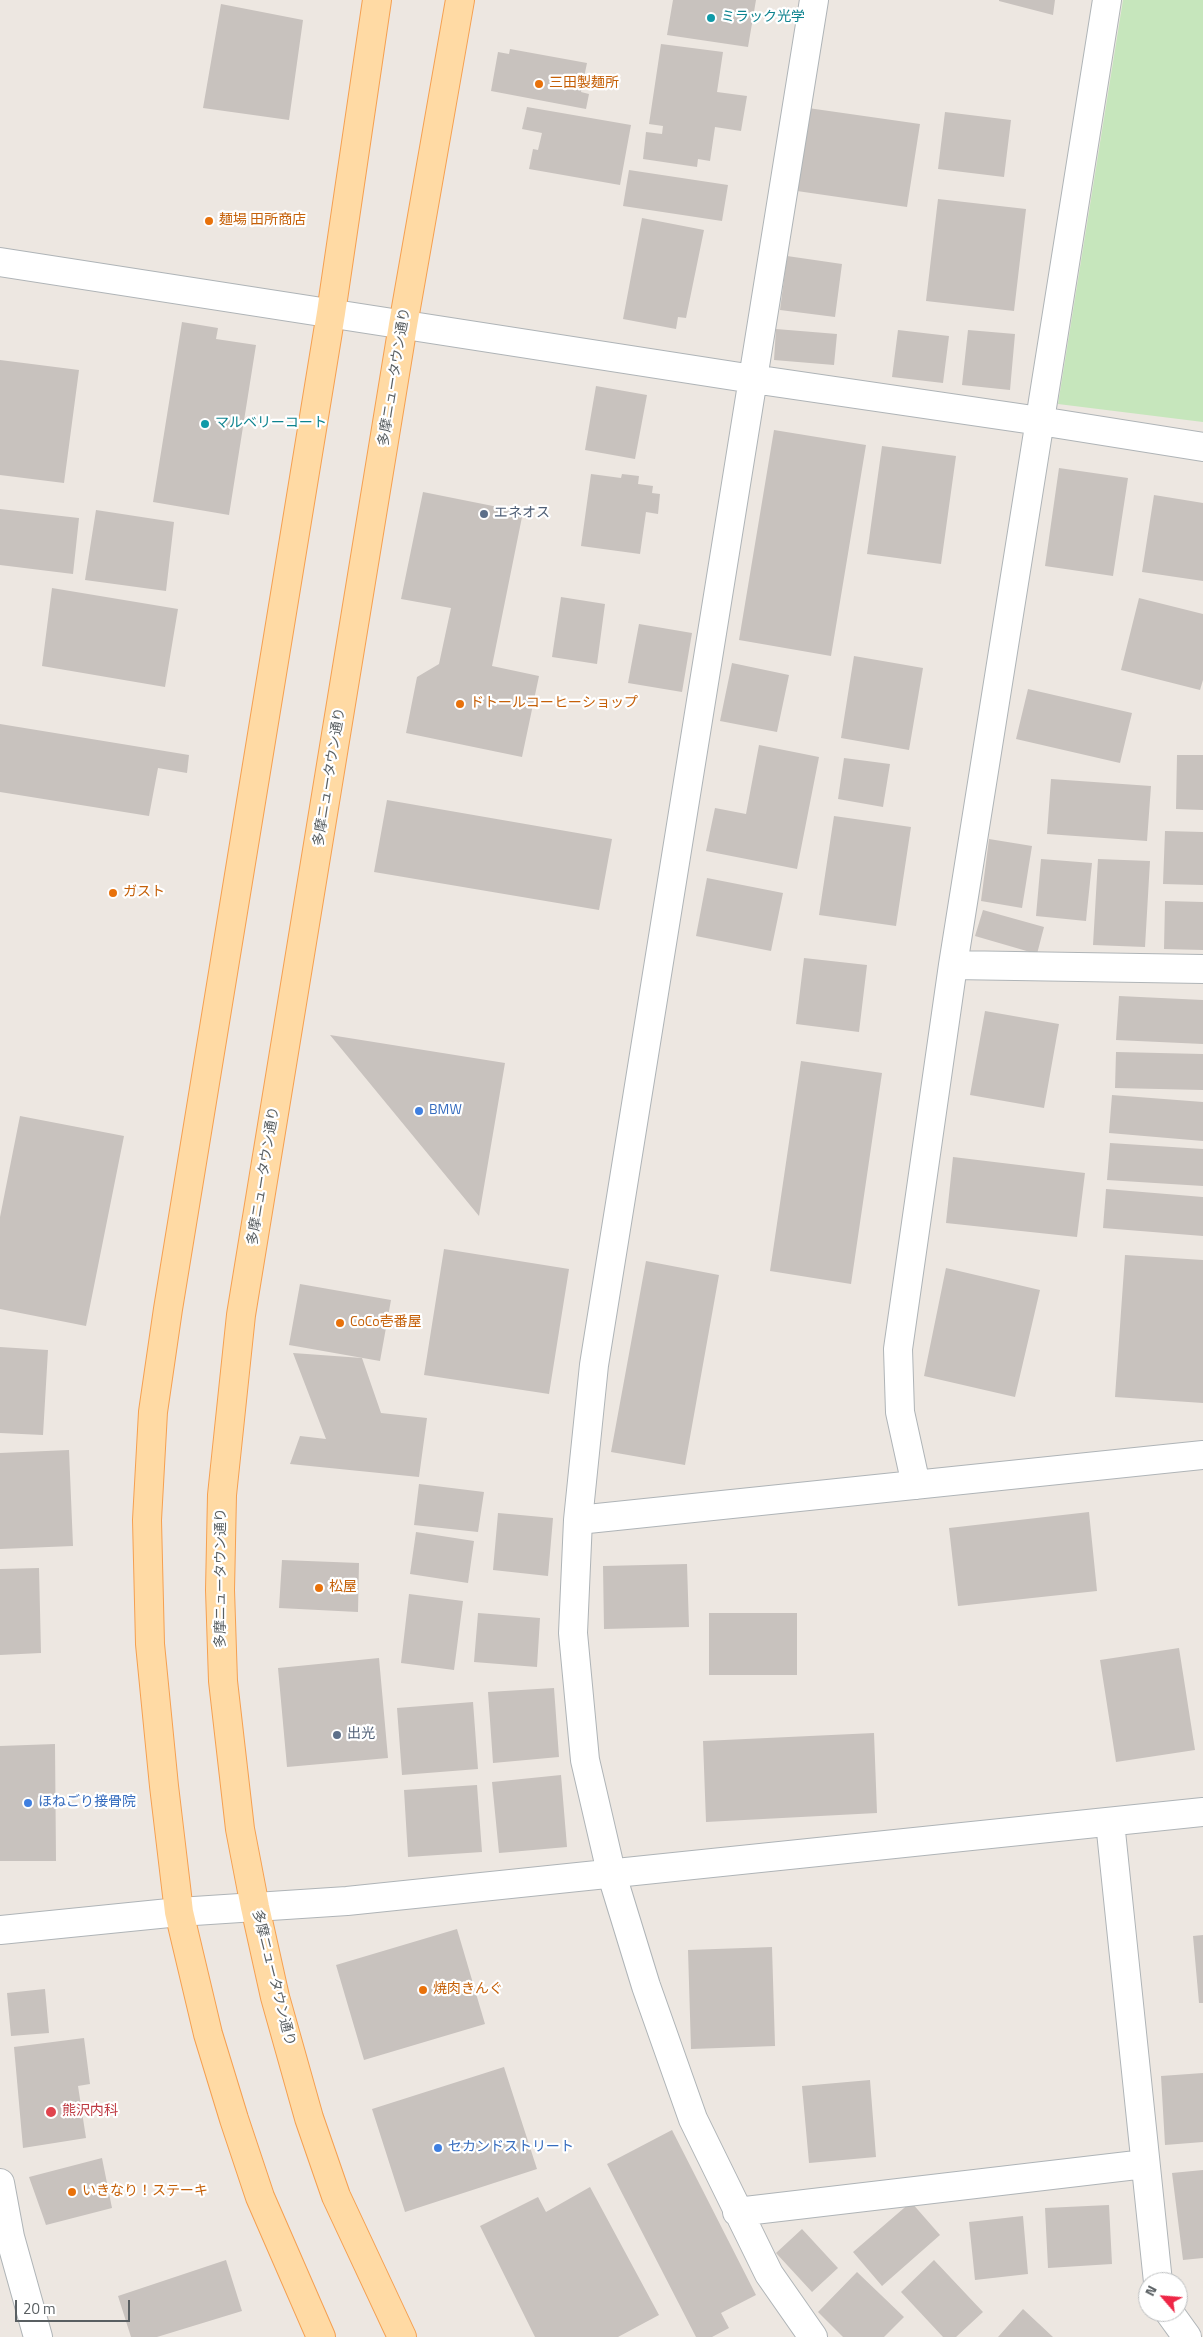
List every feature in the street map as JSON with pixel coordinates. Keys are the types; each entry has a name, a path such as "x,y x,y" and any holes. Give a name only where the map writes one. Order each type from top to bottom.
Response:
{"main road":[{"path":"321,2337 260,2197 234,2119 208,2034 180,1912 164,1786 150,1644 146,1520 153,1412 168,1309 331,314 377,0"},
{"name":"多摩ニュータウン通り","path":"402,2337 336,2196 318,2144 275,1997 255,1907 239,1820 223,1681 220,1590 222,1495 240,1315 403,325 460,0"}],"street":[{"path":"813,2337 769,2274 737,2212 693,2119 646,1986 611,1872 585,1760 574,1643 578,1520 594,1365 814,0"},
{"path":"916,1485 900,1412 898,1349 954,965 1107,0"},
{"path":"0,262 1203,447"},
{"path":"954,965 1203,969"},
{"path":"578,1520 1203,1455"},
{"path":"0,1930 180,1912 347,1901 611,1872 1203,1812"},
{"path":"1110,1822 1157,2272"},
{"path":"737,2212 1145,2164"},
{"path":"0,2183 10,2237 38,2337"},
{"path":"1176,2322 1187,2337"}],"green space":[{"path":"1123,0 1203,0 1203,422 1058,404"}],"building":[{"name":"ミラック光学","path":"673,0 756,0 748,47 667,35"},
{"path":"1055,0 1053,15 999,1"},
{"path":"221,4 303,20 289,120 203,108"},
{"path":"661,44 723,52 717,92 747,96 741,131 715,127 710,161 698,159 697,167 643,159 646,132 662,134 663,126 649,124"},
{"path":"510,49 587,63 581,92 589,94 586,109 491,91 498,52 509,54"},
{"path":"527,107 631,125 620,185 529,169 533,149 538,150 542,133 522,129"},
{"path":"808,108 920,124 907,207 797,191"},
{"path":"945,112 1011,120 1004,177 938,169"},
{"path":"629,170 728,185 722,221 623,206"},
{"path":"938,199 1026,209 1014,311 926,301"},
{"path":"642,218 704,230 686,318 678,317 676,329 623,319"},
{"path":"787,256 842,264 835,317 780,310"},
{"name":"マルベリーコート","path":"182,322 218,328 216,339 256,345 229,515 153,502"},
{"path":"776,329 837,334 834,365 774,360"},
{"path":"898,330 949,336 943,383 892,377"},
{"path":"968,330 1015,334 1010,390 962,385"},
{"path":"0,360 79,370 64,483 0,475"},
{"path":"596,386 647,395 635,459 585,450"},
{"path":"774,430 866,445 831,656 739,640"},
{"path":"882,446 956,456 941,564 867,554"},
{"path":"1059,468 1128,478 1113,576 1045,566"},
{"path":"591,474 621,478 622,474 639,476 638,484 653,486 652,493 660,494 658,514 646,512 640,554 581,546"},
{"path":"423,492 523,512 492,666 539,676 522,757 406,733 417,677 439,664 451,608 401,599"},
{"path":"1154,495 1203,503 1203,581 1142,572"},
{"path":"0,509 79,518 73,574 0,565"},
{"path":"96,510 174,522 166,591 85,580"},
{"path":"52,588 178,609 165,687 42,666"},
{"path":"561,597 605,604 597,664 552,657"},
{"path":"1139,598 1203,614 1203,680 1200,690 1121,670"},
{"path":"639,624 692,633 682,692 628,683"},
{"path":"854,656 923,668 909,750 841,738"},
{"path":"732,663 789,675 777,732 720,721"},
{"path":"1028,689 1132,713 1120,763 1016,739"},
{"path":"0,724 189,755 187,773 158,768 149,816 0,792"},
{"path":"759,745 819,757 797,869 706,851 715,808 746,814"},
{"path":"1177,755 1203,755 1203,810 1176,809"},
{"path":"844,758 890,764 883,807 838,799"},
{"path":"1051,779 1151,786 1147,841 1047,834"},
{"path":"387,800 612,839 599,910 374,872"},
{"path":"834,816 911,827 896,926 819,915"},
{"path":"1165,831 1203,832 1203,885 1163,884"},
{"path":"989,839 1032,846 1022,908 981,901"},
{"path":"1041,859 1092,863 1086,921 1036,916"},
{"path":"1098,859 1150,861 1145,947 1093,945"},
{"path":"707,878 783,893 771,951 696,936"},
{"path":"1165,901 1203,902 1203,950 1164,949"},
{"path":"983,910 1044,927 1037,954 975,936"},
{"path":"804,958 867,965 859,1032 796,1024"},
{"path":"1119,996 1203,1000 1203,1044 1116,1040"},
{"path":"985,1011 1059,1024 1044,1108 970,1095"},
{"path":"330,1035 505,1063 479,1216"},
{"path":"1116,1052 1203,1054 1203,1090 1115,1088"},
{"path":"801,1061 882,1073 851,1284 770,1271"},
{"path":"1112,1095 1203,1102 1203,1141 1109,1133"},
{"path":"20,1116 124,1136 86,1326 0,1309 0,1217"},
{"path":"1110,1143 1203,1149 1203,1186 1107,1180"},
{"path":"953,1157 1085,1173 1077,1237 946,1223"},
{"path":"1106,1189 1203,1197 1203,1236 1103,1228"},
{"path":"444,1249 569,1269 549,1394 424,1375"},
{"path":"1125,1255 1203,1260 1203,1403 1115,1397"},
{"path":"646,1261 719,1275 685,1465 611,1452"},
{"path":"946,1268 1040,1290 1015,1397 924,1376"},
{"name":"CoCo壱番屋","path":"300,1284 391,1300 380,1361 289,1345"},
{"path":"0,1347 48,1350 43,1435 0,1433"},
{"path":"293,1353 362,1358 381,1413 427,1418 419,1477 290,1464 300,1436 326,1439"},
{"path":"69,1450 73,1546 0,1549 0,1453"},
{"path":"419,1484 484,1492 478,1532 414,1525"},
{"path":"1089,1512 1097,1591 958,1606 949,1528"},
{"path":"498,1513 553,1518 548,1576 493,1570"},
{"path":"416,1532 474,1541 468,1583 410,1574"},
{"path":"282,1560 359,1563 358,1612 279,1608"},
{"path":"687,1564 689,1627 604,1629 603,1566"},
{"path":"39,1568 41,1653 0,1655 0,1569"},
{"path":"409,1594 463,1601 454,1670 401,1663"},
{"path":"478,1613 540,1618 537,1667 474,1662"},
{"path":"709,1613 797,1613 797,1675 709,1675"},
{"path":"1179,1648 1195,1750 1116,1762 1100,1660"},
{"path":"379,1658 388,1758 287,1767 278,1668"},
{"path":"554,1688 559,1757 493,1763 488,1692"},
{"path":"473,1702 478,1769 402,1775 397,1708"},
{"path":"874,1733 877,1813 706,1822 703,1741"},
{"name":"ほねごり接骨院","path":"55,1744 56,1861 0,1861 0,1746"},
{"path":"561,1775 567,1847 499,1853 492,1782"},
{"path":"477,1785 482,1852 408,1857 404,1790"},
{"path":"457,1929 485,2024 364,2060 336,1965"},
{"path":"1203,1935 1203,2003 1199,2003 1193,1936"},
{"path":"772,1947 775,2046 691,2049 688,1950"},
{"path":"45,1989 49,2033 11,2036 7,1993"},
{"name":"熊沢内科","path":"84,2038 90,2084 78,2086 86,2138 23,2148 14,2047"},
{"path":"504,2067 537,2169 405,2212 372,2109"},
{"path":"1203,2073 1203,2142 1165,2145 1161,2076"},
{"path":"870,2080 876,2157 809,2163 802,2086"},
{"path":"672,2130 756,2295 721,2313 729,2328 712,2337 696,2337 607,2164"},
{"name":"いきなり！ステーキ","path":"102,2158 112,2208 46,2225 29,2177"},
{"path":"1203,2170 1203,2258 1183,2260 1172,2173"},
{"path":"590,2187 659,2315 618,2337 535,2337 480,2226 538,2197 546,2212"},
{"path":"911,2202 940,2235 882,2286 853,2252"},
{"path":"1109,2205 1112,2264 1048,2268 1045,2208"},
{"path":"1023,2216 1028,2274 975,2280 969,2222"},
{"path":"802,2229 838,2268 812,2292 776,2253"},
{"path":"226,2260 242,2311 157,2337 131,2337 118,2296"},
{"path":"934,2260 983,2312 956,2337 943,2337 901,2292"},
{"path":"857,2272 904,2317 884,2337 843,2337 818,2312"},
{"path":"1023,2309 1053,2337 998,2337"}],"place":[{"name":"ミラック光学","path":"711,18"},
{"name":"三田製麺所","path":"539,84"},
{"name":"麺場 田所商店","path":"209,221"},
{"name":"マルベリーコート","path":"205,424"},
{"name":"エネオス","path":"484,514"},
{"name":"ドトールコーヒーショップ","path":"460,704"},
{"name":"ガスト","path":"113,893"},
{"name":"BMW","path":"419,1111"},
{"name":"CoCo壱番屋","path":"340,1323"},
{"name":"松屋","path":"319,1588"},
{"name":"出光","path":"337,1735"},
{"name":"ほねごり接骨院","path":"28,1803"},
{"name":"焼肉きんぐ","path":"423,1990"},
{"name":"熊沢内科","path":"51,2112"},
{"name":"セカンドストリート","path":"438,2148"},
{"name":"いきなり！ステーキ","path":"72,2192"}]}
